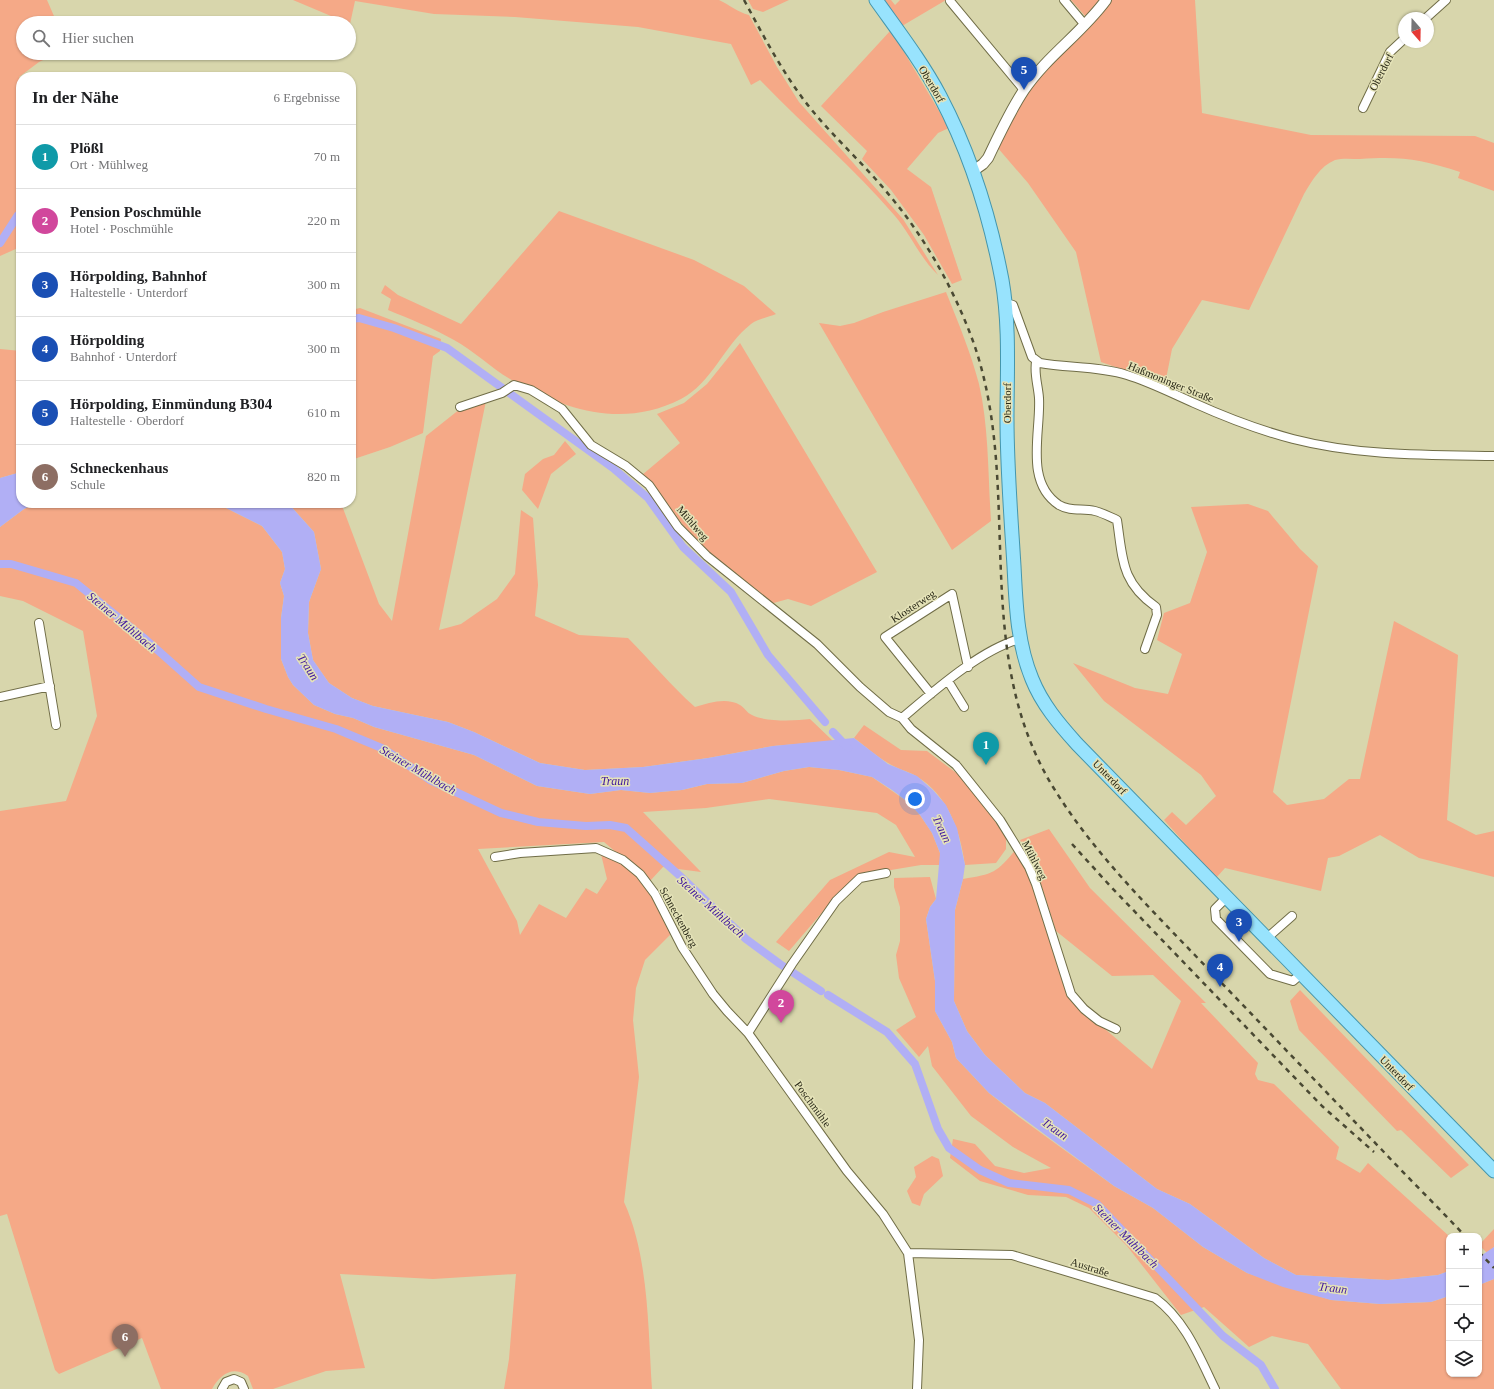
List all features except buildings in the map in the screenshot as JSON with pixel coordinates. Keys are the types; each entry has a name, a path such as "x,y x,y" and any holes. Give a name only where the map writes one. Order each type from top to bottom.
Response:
{"main road":[{"name":"Oberdorf","path":"876,0 893,23 939,95 959,136 973,171 993,242 1005,303 1007,331 1008,472 1015,587 1020,639"},
{"name":"Unterdorf","path":"1020,639 1027,665 1038,693 1062,727 1494,1171"}],"street":[{"path":"1064,0 1086,25"},
{"path":"973,171 983,164 988,158 1024,90 1050,59 1086,25 1106,0"},
{"path":"1433,12 1446,0"},
{"path":"950,1 1024,90"},
{"name":"Oberdorf","path":"1363,108 1390,52 1398,45"},
{"path":"1005,303 1013,304 1032,357 1036,362 1035,374 1039,398 1036,458 1042,485 1052,499 1060,505 1071,510 1094,511 1117,520 1124,569 1134,587 1156,607 1157,615 1145,649"},
{"name":"Haßmoninger Straße","path":"1036,362 1126,374 1154,384 1195,404 1250,425 1293,438 1328,446 1372,453 1398,455 1494,456"},
{"name":"Mühlweg","path":"460,407 502,393 514,385 531,390 562,409 591,445 626,466 649,485 678,527 707,556 817,644 860,687 888,712 902,718 911,729 956,765 1000,820 1029,867 1034,878 1072,994 1084,1009 1099,1021 1116,1029"},
{"name":"Klosterweg","path":"930,694 885,637 952,594 968,667"},
{"path":"39,623 56,725"},
{"path":"902,718 930,694 997,647 1020,639"},
{"path":"948,681 964,707"},
{"path":"0,698 50,686"},
{"name":"Schneckenberg","path":"495,857 520,853 596,848 623,860 640,874 655,894 682,947 698,972 727,1011 748,1033"},
{"path":"748,1033 792,964 836,901 860,878 886,873"},
{"path":"1227,897 1215,909 1216,920 1270,974 1293,981 1301,974"},
{"path":"1267,938 1292,916"},
{"name":"Poschmühle","path":"748,1033 847,1171 883,1214 908,1253 919,1340 917,1389"},
{"name":"Austraße","path":"908,1253 1012,1255 1155,1298 1168,1307 1181,1325 1215,1389"},
{"path":"222,1389 226,1382 234,1379 241,1382 244,1389"}],"shaded area":[{"path":"0,0 47,0 54,16 16,16 16,60 43,60 26,72 16,72 16,249 0,256"},
{"path":"293,0 719,0 749,15 777,67 799,102 903,219 938,275 926,261 895,216 879,198 760,80 751,85 731,44 638,27 515,17 434,14 355,1 352,16 331,16"},
{"path":"748,0 789,0 763,12 753,9"},
{"path":"883,0 891,0 895,5 900,0 946,0 902,26"},
{"path":"1071,0 1099,0 1086,17"},
{"path":"1112,0 1195,0 1202,113 1311,135 1475,136 1494,143 1494,191 1458,178 1460,172 1422,161 1399,158 1335,160 1321,170 1313,179 1304,194 1249,310 1202,300 1172,349 1165,384 1101,362 1076,252 1028,183 997,147 1016,108 1029,87 1049,65 1093,23"},
{"path":"891,30 949,128 938,133 907,169 931,187 962,280 952,284 924,235 891,190 862,159 867,151 821,106"},
{"path":"559,211 694,260 744,286 776,314 760,319 751,324 733,342 710,374 692,392 681,399 660,408 639,413 618,414 577,408 537,393 509,378 454,340 388,310 391,299 381,293 385,285 398,295 461,324"},
{"path":"946,292 964,338 979,384 985,417 991,521 952,550 819,323 840,326 854,323"},
{"path":"360,308 441,339 440,351 433,356 423,433 390,447 356,458 356,309"},
{"path":"740,343 877,572 811,606 788,599 770,604 699,544 642,475 680,443 657,414 684,403 707,384"},
{"path":"0,349 16,351 16,473 0,478"},
{"path":"486,401 439,630 461,624 497,599 515,574 521,510 533,518 538,585 535,616 579,635 628,638 695,707 729,701 740,705 752,715 764,719 810,719 833,741 773,746 708,758 643,767 585,770 540,763 474,732 448,722 373,706 352,698 329,683 313,660 308,633 309,602 321,569 314,532 292,508 343,508 379,604 392,621 426,436 460,409"},
{"path":"565,441 576,454 551,474 538,509 522,490 525,474 543,459 554,455"},
{"path":"1248,504 1268,511 1300,549 1318,566 1273,792 1287,805 1324,799 1349,779 1360,779 1394,621 1458,655 1447,820 1476,835 1494,831 1494,877 1419,858 1380,835 1339,856 1328,858 1321,891 1225,868 1216,878 1164,820 1172,812 1186,825 1216,796 1201,775 1104,701 1073,663 1135,688 1168,694 1182,654 1157,640 1164,613 1190,603 1207,552 1191,507"},
{"path":"226,508 262,526 282,552 285,569 280,583 284,596 281,618 281,659 293,685 314,705 335,714 353,718 374,727 474,755 537,786 590,794 621,790 650,793 682,790 707,784 742,783 784,771 809,767 839,770 872,777 908,802 920,815 932,833 940,853 941,865 921,865 861,875 825,909 789,951 776,942 830,880 889,852 915,857 896,825 877,813 769,799 706,808 643,812 701,872 663,867 650,881 604,842 478,849 517,921 520,935 539,904 566,918 586,888 597,894 607,879 600,850 623,861 650,889 673,932 645,960 636,988 633,1020 639,1077 624,1202 632,1223 643,1270 648,1318 652,1389 504,1389 509,1359 516,1274 433,1279 340,1274 365,1368 326,1371 273,1389 253,1389 248,1376 237,1371 227,1373 215,1384 212,1389 161,1389 142,1338 59,1374 55,1370 7,1214 0,1216 0,811 66,801 97,716 83,631 23,601 0,596 0,527 24,509"},
{"path":"864,725 901,750 927,751 959,775 986,807 1006,838 1006,849 996,863 965,865 956,826 944,803 927,784 916,776 895,767 854,738"},
{"path":"1049,829 1090,888 1206,1003 1201,1003 1258,1063 1255,1074 1258,1080 1274,1084 1339,1147 1336,1159 1360,1173 1368,1163 1446,1233 1446,1272 1438,1275 1388,1280 1296,1275 1264,1258 1190,1204 1157,1189 1045,1103 1025,1093 985,1055 967,1031 954,1001 955,910 963,879 981,876 994,871 1004,863 1016,849 1030,873 1072,1001 1152,1069 1181,1001 1153,975 1112,976 1056,931 1036,869 1020,840"},
{"path":"930,877 936,899 930,907 926,919 935,981 935,1011 952,1042 956,1058 989,1093 1019,1117 1114,1186 1153,1208 1203,1247 1247,1273 1331,1300 1380,1304 1431,1302 1446,1297 1446,1377 1482,1377 1482,1284 1494,1279 1494,1389 1341,1389 1308,1344 1272,1336 1249,1347 1204,1307 1181,1315 1127,1246 1089,1208 1066,1197 1028,1195 980,1181 950,1158 953,1139 975,1144 995,1166 1024,1173 1051,1168 1013,1147 971,1116 932,1066 928,1046 919,1057 896,1030 916,1017 899,978 896,955 900,941 900,907 894,887 894,878"},
{"path":"1300,990 1469,1165 1451,1178 1401,1130 1397,1131 1299,1030 1290,1001"},
{"path":"932,1156 939,1159 943,1176 924,1194 920,1206 912,1203 907,1191 916,1177 914,1167"},
{"path":"1494,1229 1494,1247 1487,1253 1482,1248 1482,1242"}],"water":[{"path":"16,473 16,508 26,508 0,527 0,478"},
{"name":"Traun","path":"226,508 292,508 314,532 321,569 309,602 308,633 313,660 329,683 352,698 373,706 448,722 474,732 540,763 585,770 643,767 708,758 773,746 854,738 888,764 917,776 933,790 946,805 957,828 965,865 955,910 954,1001 967,1031 985,1055 1025,1093 1045,1103 1157,1189 1190,1204 1264,1258 1296,1275 1388,1280 1438,1275 1446,1272 1446,1297 1431,1302 1380,1304 1331,1300 1283,1287 1247,1273 1203,1247 1153,1208 1114,1186 989,1093 956,1058 952,1042 935,1011 935,981 926,919 930,907 936,899 940,853 932,833 920,815 908,802 872,777 839,770 809,767 784,771 742,783 707,784 682,790 650,793 621,790 590,794 537,786 474,755 374,727 353,718 335,714 314,705 293,685 281,659 281,618 284,596 280,583 285,569 282,552 262,526"},
{"path":"1494,1247 1494,1279 1482,1284 1482,1269 1482,1255"}],"waterway":[{"path":"0,243 16,218"},
{"path":"356,318 394,328 447,348 613,468 648,498 683,547 731,592 768,655 825,722"},
{"name":"Steiner Mühlbach","path":"0,564 11,564 76,583 144,638 199,687 266,709 336,729 384,749 430,780 501,813 538,822 586,826 610,825 626,828 680,876 746,939 821,991"},
{"path":"833,732 848,748"},
{"name":"Steiner Mühlbach","path":"828,995 887,1032 915,1064 938,1129 949,1148 980,1170 1009,1183 1069,1190 1097,1204 1223,1336 1261,1365 1275,1389"}],"railway":[{"path":"744,0 778,61 801,96 822,122 879,183 916,230 949,285 974,344 988,399 996,455 1004,624 1012,680 1028,734 1053,787 1088,837 1128,884 1462,1233"},
{"path":"1072,844 1112,888 1322,1106 1374,1152"},
{"path":"1482,1255 1494,1268"}],"place":[{"name":"Hörpolding, Einmündung B304","path":"1024,90"},
{"name":"Plößl","path":"986,765"},
{"name":"Hörpolding, Bahnhof","path":"1239,942"},
{"name":"Hörpolding","path":"1220,987"},
{"name":"Pension Poschmühle","path":"781,1023"},
{"name":"Schneckenhaus","path":"125,1357"}]}
